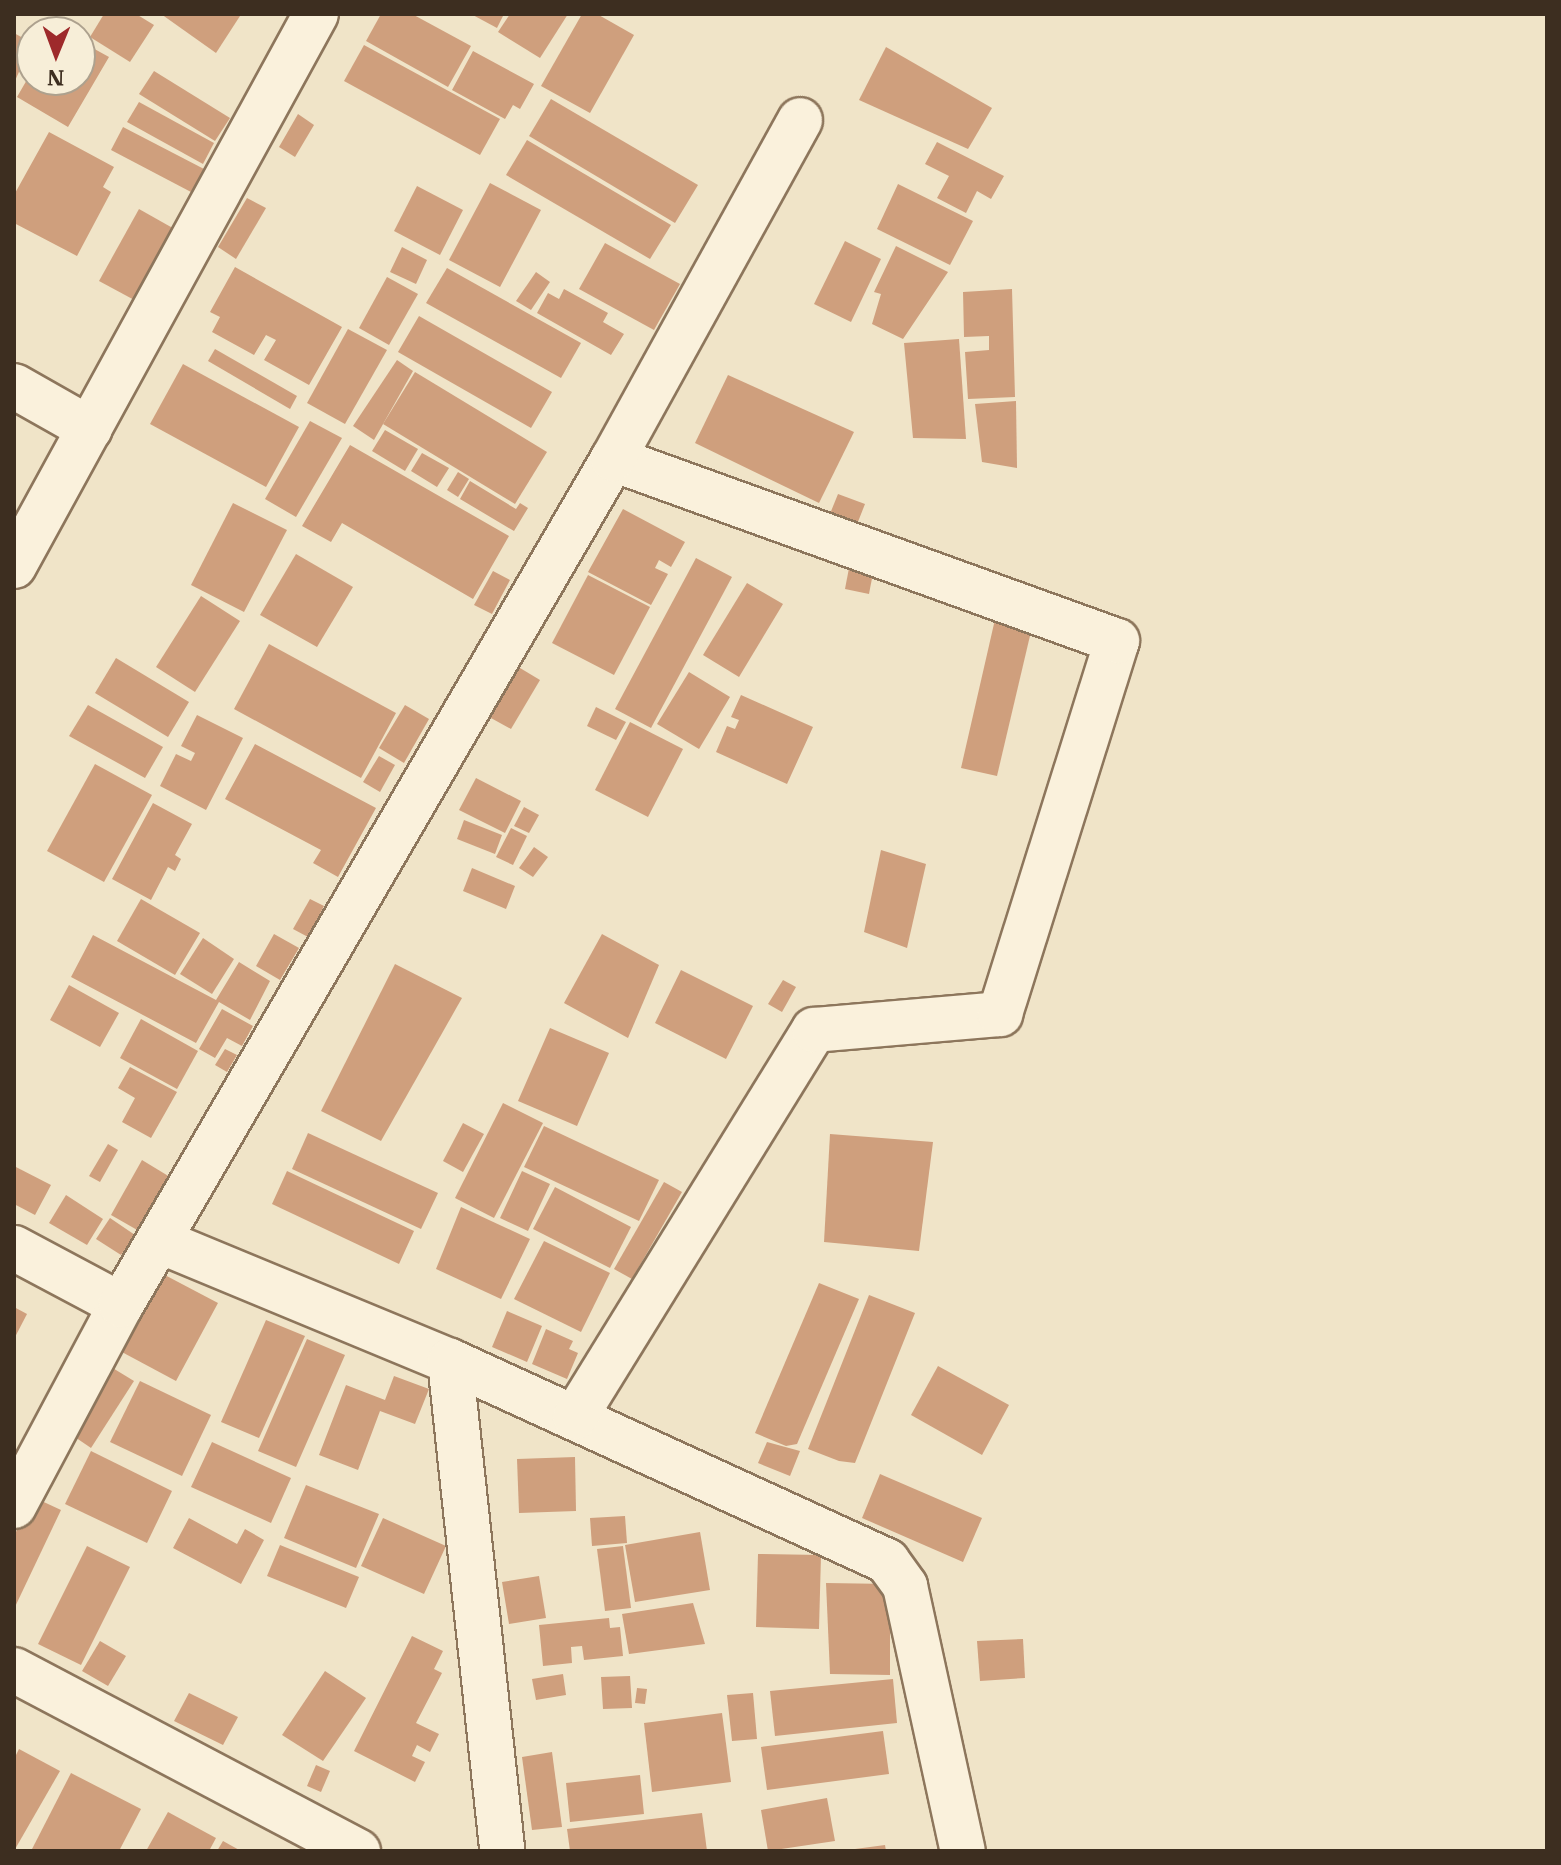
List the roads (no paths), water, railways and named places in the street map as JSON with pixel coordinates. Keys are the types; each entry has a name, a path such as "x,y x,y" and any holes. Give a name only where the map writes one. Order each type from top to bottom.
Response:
{"street":[{"path":"14,566 316,14"},
{"path":"14,1506 121,1305 162,1242 613,459 800,120"},
{"path":"14,386 90,429"},
{"path":"575,1417 814,1030 1000,1014 1117,641 613,459"},
{"path":"162,1242 450,1361 887,1561 905,1586 963,1851"},
{"path":"14,1248 121,1305"},
{"path":"450,1361 502,1851"},
{"path":"14,1670 358,1851"}]}
